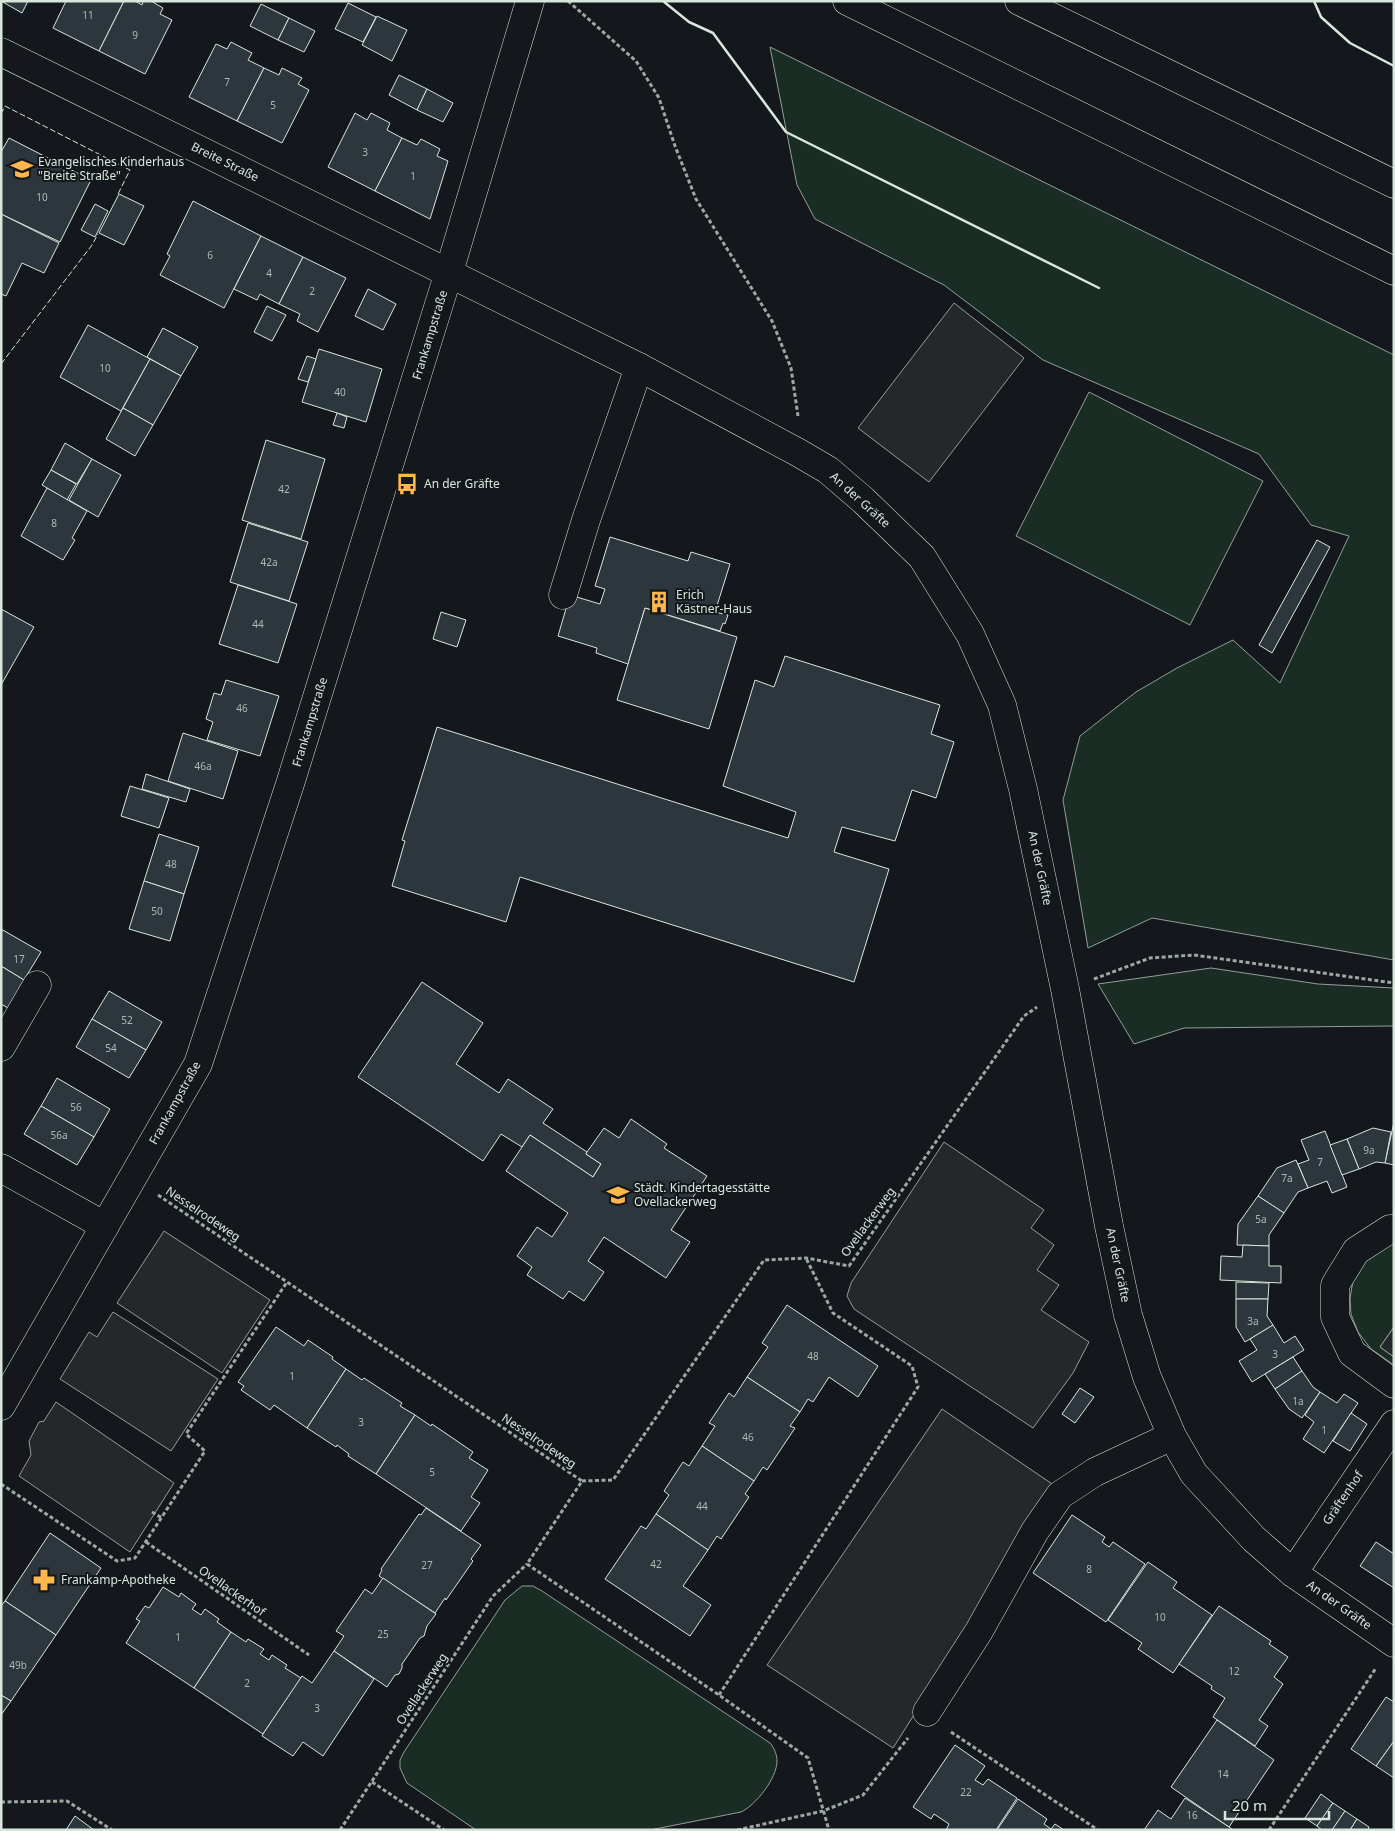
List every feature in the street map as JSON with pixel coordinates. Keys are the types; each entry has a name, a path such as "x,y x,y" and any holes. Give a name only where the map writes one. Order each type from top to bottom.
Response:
{"main road":[{"name":"Frankampstraße","path":"1,1406 198,1064 290,784 449,272 530,1"},
{"path":"847,1 1394,271"},
{"path":"1019,1 1394,184"},
{"name":"Breite Straße","path":"1,52 449,272"},
{"name":"An der Gräfte","path":"449,272 639,367 828,470 863,500 922,557 970,634 1002,705 1023,789 1065,989 1109,1226 1128,1315 1146,1377 1172,1436 1194,1474 1254,1539 1293,1573 1393,1643"},
{"path":"563,595 586,520 639,367"},
{"path":"1,1047 38,985"},
{"path":"1,1168 104,1226"},
{"path":"1394,1229 1390,1229 1356,1250 1335,1285 1335,1317 1352,1353 1394,1384"},
{"name":"Gräftenhof","path":"1293,1573 1394,1424"},
{"path":"926,1714 979,1631 1036,1530 1060,1495 1095,1472 1172,1436"}],"path":[{"path":"568,1 636,60 659,98 675,146 696,198 776,329 791,368 800,431 799,454"},
{"path":"1065,989 1150,958 1194,955 1394,983"},
{"name":"Ovellackerweg","path":"582,1481 613,1480 764,1260 806,1258 850,1266 1024,1016 1065,989"},
{"name":"Nesselrodeweg","path":"133,1178 582,1481 527,1564"},
{"path":"719,1695 918,1387 912,1366 833,1313 806,1258"},
{"path":"1,1484 116,1561 135,1558 206,1451 186,1434 287,1282"},
{"path":"152,1512 162,1518"},
{"name":"Ovellackerhof","path":"146,1542 309,1655"},
{"path":"527,1564 808,1758 829,1830"},
{"name":"Ovellackerweg","path":"340,1830 493,1596 527,1564"},
{"path":"1269,1830 1393,1643"},
{"path":"737,1830 823,1811 862,1795 926,1714 1098,1830"},
{"path":"372,1782 437,1828 444,1830"},
{"path":"1,1802 67,1801 112,1830"}],"green space":[{"path":"770,47 1394,355 1394,960 1152,918 1088,948 1063,800 1080,736 1136,692 1177,668 1233,640 1280,683 1349,536 1311,525 1259,454 1043,360 944,285 815,219 797,185"},
{"path":"1089,392 1263,481 1190,625 1016,536"},
{"path":"1211,968 1318,984 1394,988 1394,1026 1184,1028 1134,1044 1098,984"},
{"path":"1394,1242 1394,1327 1380,1347 1394,1357 1394,1365 1371,1349 1358,1332 1351,1314 1350,1299 1353,1280 1364,1261"},
{"path":"522,1586 533,1586 542,1591 770,1743 776,1756 776,1768 770,1783 759,1797 741,1812 650,1830 476,1830 407,1783 400,1768 400,1760 404,1752 505,1600"}],"shaded area":[{"path":"954,303 1024,358 929,482 858,428"},
{"path":"944,1142 1044,1210 1031,1228 1054,1245 1037,1270 1059,1285 1041,1310 1089,1342 1073,1373 1033,1428 854,1309 847,1296 851,1283"},
{"path":"164,1231 270,1300 222,1373 117,1303"},
{"path":"113,1312 218,1379 171,1451 60,1379 89,1332 97,1337"},
{"path":"1394,1327 1394,1357 1380,1347"},
{"path":"56,1402 174,1483 130,1552 19,1476 31,1455 29,1441 39,1422 44,1421"},
{"path":"942,1409 1058,1488 893,1748 767,1665"}],"building":[{"path":"1,1 28,1 22,13"},
{"path":"66,1 124,1 99,51 53,28"},
{"path":"124,1 135,1 142,5 143,1 151,1 163,8 160,14 172,20 145,74 99,51"},
{"path":"348,3 376,17 363,42 335,29"},
{"path":"261,4 289,18 278,40 250,26"},
{"path":"377,16 407,30 392,61 362,45"},
{"path":"289,18 315,31 304,52 278,40"},
{"path":"231,42 252,53 248,60 264,68 237,121 189,97 216,44 227,49"},
{"path":"264,68 279,75 282,68 302,78 298,84 309,90 282,143 237,121"},
{"path":"399,75 427,89 417,110 389,95"},
{"path":"427,89 453,103 443,122 417,110"},
{"path":"355,113 367,120 371,113 390,123 387,130 402,138 375,191 328,167"},
{"path":"9,138 91,180 60,242 1,214 1,152"},
{"path":"402,138 417,145 421,139 440,149 437,156 448,161 430,219 375,191"},
{"path":"119,194 144,206 124,245 99,233"},
{"path":"193,201 261,236 224,308 160,275 170,256 167,254"},
{"path":"95,204 108,211 95,237 81,230"},
{"path":"1,214 59,243 44,273 22,263 6,296 1,294"},
{"path":"261,236 303,257 279,304 260,294 257,300 234,289"},
{"path":"303,257 346,278 318,332 297,321 300,314 279,304"},
{"path":"368,289 396,304 383,330 355,316"},
{"path":"267,306 286,315 272,341 254,332"},
{"path":"88,325 150,359 121,411 60,377"},
{"path":"163,328 198,347 181,376 147,357"},
{"path":"319,349 382,369 366,422 302,402"},
{"path":"307,356 316,359 308,382 298,379"},
{"path":"150,359 181,376 153,425 123,408"},
{"path":"123,408 153,425 135,456 106,439"},
{"path":"337,413 347,417 344,428 333,425"},
{"path":"266,440 325,459 301,539 242,520"},
{"path":"65,443 92,459 77,484 51,470"},
{"path":"92,459 121,475 98,517 69,500"},
{"path":"51,470 76,484 67,500 42,485"},
{"path":"47,488 87,511 72,538 75,540 63,560 21,536"},
{"path":"248,523 308,542 289,601 230,582"},
{"name":"Erich Kästner-Haus","path":"610,537 688,561 691,552 730,564 715,612 728,615 720,631 645,608 628,664 596,653 597,648 558,636 570,595 600,604 605,589 595,586"},
{"path":"1317,540 1330,547 1272,653 1259,645"},
{"path":"238,585 297,604 278,663 219,644"},
{"path":"645,608 737,637 709,729 617,700"},
{"path":"1,609 34,627 1,685"},
{"path":"441,612 466,620 457,647 433,639"},
{"path":"785,656 940,705 931,734 954,742 936,798 912,790 895,841 842,827 834,852 889,869 854,982 520,877 506,922 392,886 405,841 402,840 437,727 788,838 796,812 723,786 755,680 774,687"},
{"path":"226,680 279,696 260,756 207,740 213,722 206,719 214,693 221,695"},
{"path":"183,733 238,751 223,799 168,781"},
{"path":"146,774 190,789 186,802 142,789"},
{"path":"130,786 169,798 159,828 121,816"},
{"path":"159,834 199,847 184,894 144,881"},
{"path":"144,881 184,894 170,941 129,929"},
{"path":"1,929 41,952 24,980 1,966"},
{"path":"1,966 24,980 8,1008 1,1004"},
{"path":"422,982 483,1023 456,1064 499,1093 508,1079 553,1109 543,1123 587,1152 586,1154 601,1164 593,1177 530,1135 522,1147 501,1134 483,1161 358,1077"},
{"path":"109,991 162,1022 146,1050 92,1019"},
{"path":"92,1019 146,1050 129,1078 76,1047"},
{"path":"57,1078 110,1109 94,1137 41,1106"},
{"path":"41,1106 94,1137 77,1165 24,1134"},
{"name":"Städt. Kindertagesstätte Ovellackerweg","path":"631,1119 667,1144 664,1148 707,1176 671,1230 690,1242 666,1278 604,1237 588,1261 604,1272 584,1301 569,1291 563,1299 527,1275 532,1267 517,1256 537,1227 552,1237 568,1213 506,1171 530,1135 593,1177 601,1164 586,1154 587,1152 604,1128 619,1138"},
{"path":"1394,1122 1394,1165 1385,1163"},
{"path":"1373,1128 1391,1132 1385,1163 1376,1162 1359,1169 1347,1139"},
{"path":"1325,1131 1347,1187 1332,1193 1327,1181 1308,1188 1298,1164 1309,1160 1301,1140"},
{"path":"1347,1139 1359,1169 1342,1175 1330,1145"},
{"path":"1296,1160 1308,1188 1298,1192 1284,1213 1258,1196 1277,1168"},
{"path":"1258,1196 1284,1213 1269,1235 1269,1246 1237,1245 1238,1224"},
{"path":"1243,1245 1269,1246 1269,1266 1281,1266 1281,1283 1220,1280 1221,1256 1242,1257"},
{"path":"1236,1282 1269,1283 1268,1299 1236,1299"},
{"path":"1236,1299 1268,1299 1267,1316 1273,1325 1245,1342 1236,1327"},
{"path":"787,1305 878,1366 858,1397 829,1377 813,1402 808,1399 800,1412 747,1377 768,1347 762,1343"},
{"path":"1273,1325 1284,1343 1295,1336 1304,1350 1252,1382 1239,1361 1257,1350 1250,1339"},
{"path":"276,1327 304,1346 308,1340 333,1357 332,1359 346,1369 307,1428 274,1405 270,1410 241,1390 244,1386 238,1382"},
{"path":"1293,1357 1302,1371 1275,1389 1265,1374"},
{"path":"346,1369 362,1380 364,1378 402,1403 400,1406 415,1415 376,1474 348,1456 349,1454 337,1445 336,1447 307,1428"},
{"path":"1302,1371 1313,1387 1320,1392 1302,1418 1289,1409 1275,1389"},
{"path":"747,1377 800,1412 790,1426 795,1428 767,1470 763,1467 754,1481 702,1446 715,1426 709,1423 729,1393 734,1397"},
{"path":"1080,1388 1094,1397 1075,1423 1062,1414"},
{"path":"1320,1392 1337,1403 1344,1394 1358,1403 1324,1453 1303,1439 1314,1422 1305,1415"},
{"path":"1351,1413 1367,1424 1350,1451 1333,1441"},
{"path":"415,1415 431,1426 432,1424 473,1452 469,1458 488,1470 471,1497 480,1503 461,1531 376,1474"},
{"path":"702,1446 754,1481 745,1494 749,1497 721,1539 717,1536 708,1550 656,1514 669,1495 664,1491 683,1462 689,1466"},
{"path":"426,1508 481,1545 471,1559 473,1561 435,1613 379,1576 381,1569 419,1514 421,1515"},
{"path":"656,1514 708,1550 683,1586 711,1605 690,1636 605,1579 641,1526 646,1529"},
{"path":"1072,1515 1105,1537 1102,1542 1109,1547 1113,1542 1145,1564 1106,1622 1033,1573"},
{"path":"50,1533 101,1568 56,1635 5,1601"},
{"path":"1376,1542 1394,1554 1394,1588 1360,1566"},
{"path":"1148,1562 1177,1582 1173,1588 1212,1615 1173,1673 1138,1649 1142,1643 1108,1620"},
{"path":"383,1578 436,1614 427,1626 424,1636 420,1638 402,1664 399,1674 395,1675 387,1687 334,1651 344,1636 336,1631 365,1589 372,1594"},
{"path":"163,1587 179,1597 181,1593 196,1604 192,1609 201,1615 205,1609 219,1619 217,1622 231,1632 194,1688 126,1643 140,1621 136,1619 145,1606 149,1608"},
{"path":"5,1601 56,1635 11,1701 1,1695 1,1606"},
{"path":"1219,1606 1271,1641 1269,1644 1288,1657 1274,1677 1283,1684 1259,1720 1268,1726 1255,1746 1213,1717 1225,1698 1211,1689 1212,1686 1179,1664"},
{"path":"231,1632 246,1642 248,1639 264,1649 260,1654 269,1660 272,1655 287,1665 285,1668 301,1678 263,1734 194,1688"},
{"path":"334,1651 374,1679 323,1756 303,1742 293,1756 262,1736 302,1676 312,1683"},
{"path":"1,1695 11,1701 1,1715"},
{"path":"1386,1697 1394,1702 1394,1741 1376,1766 1351,1749"},
{"path":"1217,1720 1274,1760 1229,1827 1171,1787"},
{"path":"1394,1741 1394,1778 1376,1766"},
{"path":"955,1745 985,1766 975,1780 983,1785 988,1779 1017,1798 996,1830 946,1830 949,1824 934,1814 931,1819 913,1807"},
{"path":"1321,1794 1333,1803 1317,1826 1305,1818"},
{"path":"1185,1798 1233,1830 1144,1830 1158,1810 1171,1819"},
{"path":"1018,1799 1047,1819 1044,1824 1051,1829 1055,1824 1064,1830 997,1830"},
{"path":"1333,1803 1345,1811 1332,1830 1322,1830 1317,1826"},
{"path":"1345,1811 1357,1819 1350,1830 1332,1830"},
{"path":"75,1816 94,1830 66,1830"},
{"path":"1357,1819 1369,1827 1368,1830 1350,1830"}],"fence":[{"path":"1,114 5,106 130,170 117,196"},
{"path":"1,364 92,245 98,234"}],"wall":[{"path":"663,1 689,22 713,33 786,132 1099,288"},
{"path":"1314,1 1321,17 1350,43 1394,66"}],"place":[{"name":"Evangelisches Kinderhaus \"Breite Straße\"","path":"22,169"},
{"name":"An der Gräfte","path":"407,484"},
{"name":"Erich Kästner-Haus","path":"659,602"},
{"name":"Städt. Kindertagesstätte Ovellackerweg","path":"618,1195"},
{"name":"Frankamp-Apotheke","path":"44,1580"}]}
